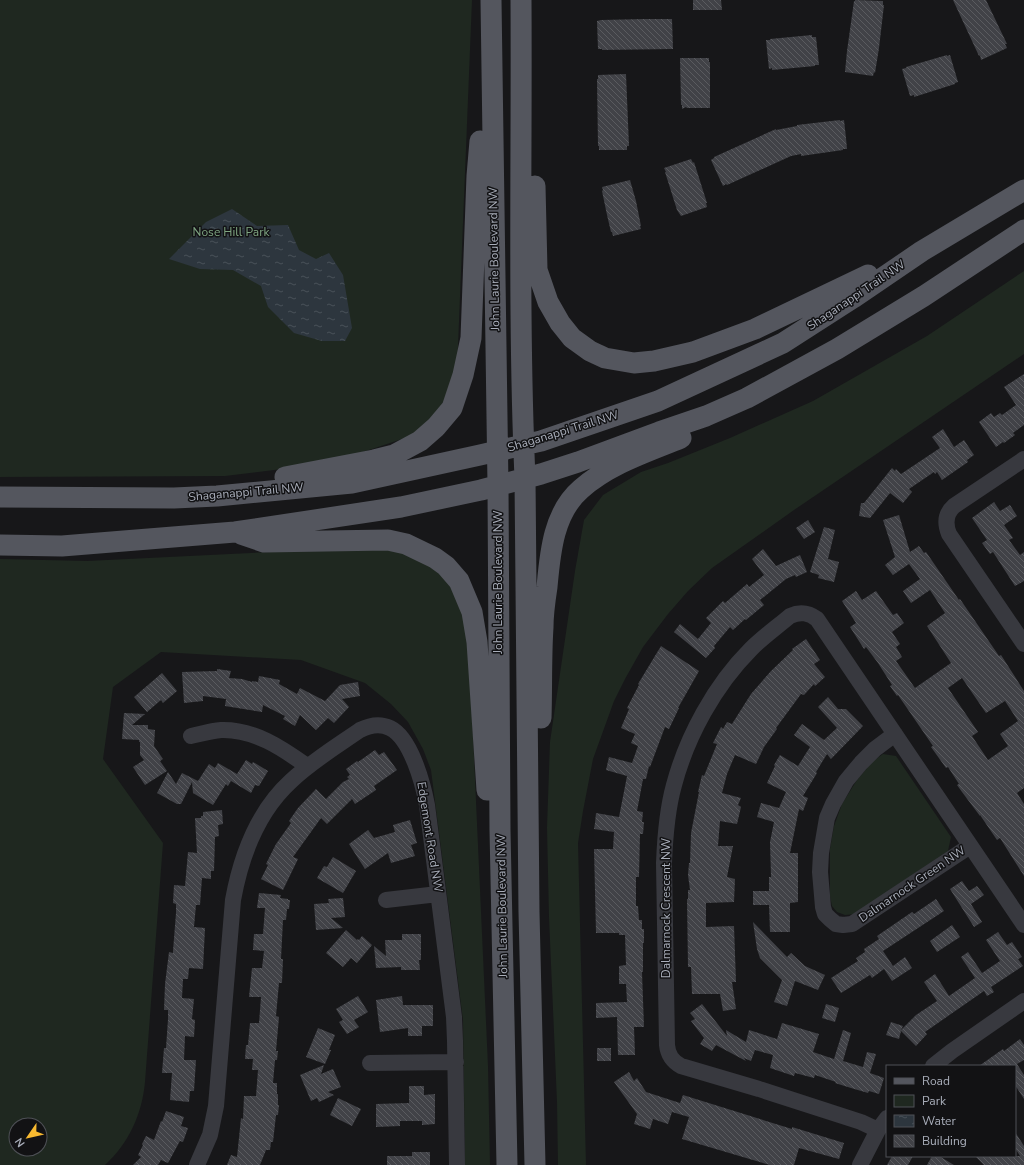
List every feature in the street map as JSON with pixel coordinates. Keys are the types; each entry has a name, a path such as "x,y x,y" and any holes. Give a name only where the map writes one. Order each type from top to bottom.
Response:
{"main road":[{"name":"John Laurie Boulevard NW","path":"490,0 498,451 500,830 507,1165"},
{"path":"521,0 522,425 525,478 529,912 534,1165"},
{"path":"217,496 250,484 394,455 420,441 436,427 452,408 463,375 470,338 477,176 490,27"},
{"path":"521,100 535,176 537,270 548,302 560,323 572,338 605,358 634,363 654,361 693,352 756,329 922,251"},
{"name":"Shaganappi Trail NW","path":"0,497 174,498 217,496 352,483 541,441 658,401 783,343 854,298 922,251 1024,190"},
{"path":"0,545 62,546 235,532 401,507 498,486 578,462 706,416 747,398 837,349 924,296 1024,230"},
{"path":"529,912 536,884 541,757 542,626 551,551 557,526 574,496 580,489 592,480 618,465 684,436 706,416"},
{"path":"235,532 264,542 388,540 406,544 435,558 446,566 459,581 472,612 477,642 487,792 500,830"}],"street":[{"path":"1024,459 950,509 947,515 946,523 949,534 1024,644"},
{"name":"Dalmarnock Crescent NW","path":"882,1124 861,1122 759,1089 681,1066 671,1058 668,1053 664,856 673,786 685,750 713,697 729,675 751,650 790,616 805,613 810,614 817,619 1024,925"},
{"name":"Edgemont Road NW","path":"197,1165 210,1135 216,1106 232,900 237,877 249,841 262,816 289,782 307,766 360,730 368,726 376,725 391,728 404,743 415,762 424,789 427,805 454,1017 457,1165"},
{"path":"191,736 220,730 234,731 251,735 286,751 307,766"},
{"name":"Dalmarnock Green NW","path":"895,734 861,762 846,781 827,818 821,853 820,872 823,907 826,914 836,924 852,924 970,846"},
{"path":"386,900 438,894"},
{"path":"934,1065 1024,1001"},
{"path":"370,1063 456,1062"},
{"path":"860,1165 882,1124"}],"green space":[{"name":"Nose Hill Park","path":"0,0 472,0 457,371 448,394 441,406 420,430 405,438 330,463 225,476 0,477"},
{"path":"1024,271 1024,354 794,510 712,568 688,591 668,614 643,647 625,679 614,701 593,759 578,843 586,1165 558,1165 547,828 550,742 584,520 603,495 641,472 668,463 730,438 813,401 927,336"},
{"path":"385,548 417,557 444,577 455,593 468,625 488,1066 490,1165 465,1165 463,1020 431,770 423,749 408,722 391,704 365,683 301,660 161,652 113,687 103,759 163,843 145,1082 141,1105 133,1127 127,1138 105,1165 0,1165 0,559 87,561"},
{"path":"883,754 896,756 951,837 948,851 855,914 845,915 837,912 832,906 830,896 830,849 834,826 842,804 857,780 873,761"}],"water":[{"path":"232,209 257,226 288,225 299,250 316,259 329,253 343,275 352,328 345,341 322,341 294,333 268,307 261,286 233,270 200,269 169,259 206,222"}],"building":[{"path":"693,0 721,0 722,10 693,10"},
{"path":"855,0 883,1 884,5 879,48 875,73 874,72 873,76 845,72"},
{"path":"953,0 986,0 1007,44 1005,44 1007,48 981,60 980,55 979,56"},
{"path":"672,19 673,49 598,49 597,21"},
{"path":"812,35 812,37 816,37 819,65 772,70 772,68 769,69 766,40"},
{"path":"950,55 958,82 914,97 914,95 910,96 902,69"},
{"path":"680,58 709,58 710,108 686,107 682,109"},
{"path":"626,74 629,146 627,146 627,150 599,150 598,75"},
{"path":"844,120 847,149 801,156 801,154 791,156 723,186 711,160 714,157 776,129"},
{"path":"691,159 693,163 694,162 707,207 681,216 677,210 664,168"},
{"path":"630,180 636,201 641,229 613,236 607,215 602,187"},
{"path":"1024,374 1024,425 1013,433 1015,435 996,447 979,422 991,413 994,417 1000,413 1002,415 1016,405 1004,387"},
{"path":"943,429 954,447 964,440 974,455 967,460 968,462 942,480 937,472 935,474 934,472 909,489 912,492 903,503 890,493 870,518 859,516 861,503 864,503 892,468 895,471 896,469 901,474 940,448 932,437"},
{"path":"994,502 1000,511 1010,505 1017,516 1004,525 1013,538 1009,540 1020,555 1024,552 1024,581 1015,586 993,552 990,554 982,543 987,540 972,518"},
{"path":"899,515 910,552 919,546 924,553 926,552 999,656 1001,655 1024,691 1024,788 1017,793 1024,804 1024,876 1000,838 997,840 957,785 959,784 948,767 946,768 931,747 933,746 898,695 897,696 890,686 892,685 878,663 866,647 864,649 850,627 856,623 842,601 856,591 862,600 876,591 893,615 897,613 904,623 892,632 900,644 896,647 902,657 896,661 915,688 951,663 927,626 945,613 930,590 911,603 903,591 920,579 909,564 893,575 885,565 895,557 883,520","holes":["962,678 986,713 1005,701 1018,721 1000,734 1008,746 988,760 972,736 978,732 948,688"]},
{"path":"808,520 815,532 804,539 796,528"},
{"path":"824,527 835,530 828,559 839,562 834,582 818,578 819,575 810,572"},
{"path":"763,549 776,566 800,555 807,572 796,577 795,575 786,579 760,600 764,605 733,630 730,627 706,658 674,632 680,624 698,639 711,623 706,618 723,601 725,603 747,584 749,587 764,575 752,559"},
{"path":"806,639 820,660 814,664 825,677 815,686 814,684 804,695 801,694 776,728 777,729 764,747 756,764 735,755 727,774 722,793 741,798 738,805 741,807 737,824 720,821 718,846 733,846 727,877 735,879 734,902 706,903 706,927 734,926 736,982 732,982 736,1009 723,1011 720,994 692,994 691,967 688,967 687,899 688,890 690,890 688,875 691,833 698,792 702,775 704,776 717,744 713,743 721,727 723,729 727,722 732,724 751,694 771,671 793,650 792,649"},
{"path":"661,646 699,671 678,708 669,729 665,727 650,767 649,766 646,779 643,779 637,811 643,812 642,822 644,822 643,834 640,834 639,877 636,877 636,906 638,906 639,920 642,920 642,929 644,929 642,972 644,1027 634,1027 635,1055 618,1055 617,1017 596,1018 596,1003 627,1002 626,984 619,984 619,966 626,965 625,935 619,935 619,933 596,933 594,849 613,849 614,832 594,829 596,813 619,817 627,776 606,770 609,757 632,763 638,746 631,743 635,734 621,728 629,709 627,708 639,685 638,684"},
{"path":"217,669 231,671 229,678 258,682 259,676 280,680 279,684 297,694 300,688 325,701 340,685 358,682 360,696 342,699 349,707 334,723 328,718 316,730 300,715 295,726 283,719 285,716 263,705 262,712 225,706 226,699 203,696 203,701 184,703 182,672 217,671"},
{"path":"162,673 177,691 163,703 161,700 147,712 134,697"},
{"path":"828,697 838,709 846,709 863,726 831,759 827,754 803,796 808,798 803,811 799,809 790,853 798,853 798,902 790,903 790,932 770,932 769,905 753,905 753,891 769,891 769,877 771,877 770,842 774,822 757,817 761,803 779,808 786,792 767,783 775,766 774,765 780,755 798,766 810,747 794,735 802,724 824,740 837,728 818,707"},
{"path":"124,713 145,714 132,725 148,725 148,729 155,730 154,746 163,759 160,761 167,771 145,785 133,767 144,760 140,755 139,740 122,739"},
{"path":"375,750 379,755 384,752 397,770 374,786 376,790 355,804 352,799 327,824 321,818 293,857 298,859 283,890 261,879 268,865 266,864 276,844 291,823 289,821 298,808 316,789 326,799 343,782 349,779 347,777 350,775 346,769"},
{"path":"246,760 252,764 253,762 268,771 259,786 255,785 251,793 231,781 228,786 226,784 213,805 193,793 192,782 181,804 177,804 157,793 168,772 176,784 182,773 198,781 209,764 215,768 218,763 237,774"},
{"path":"222,810 223,824 218,825 219,836 215,837 214,871 211,871 211,879 202,878 200,905 196,905 194,927 205,928 203,969 189,968 188,979 183,979 182,998 194,999 192,1019 195,1020 194,1037 185,1036 184,1060 196,1060 194,1091 190,1091 189,1102 170,1100 172,1073 162,1073 164,1048 166,1048 168,1019 168,1010 164,1010 165,984 169,952 173,953 176,913 176,904 173,903 174,885 185,886 188,852 197,853 195,818 201,818 201,816 203,816 203,812"},
{"path":"410,820 417,843 411,845 415,856 391,863 388,853 365,869 349,844 368,830 374,838 395,832 393,825"},
{"path":"333,857 356,871 343,893 317,878 324,866 327,867"},
{"path":"962,881 969,891 977,886 984,895 971,904 982,922 974,927 950,889"},
{"path":"259,893 281,895 280,898 290,900 286,920 283,920 281,959 283,959 282,983 279,983 276,1016 279,1017 276,1051 278,1051 277,1060 275,1060 273,1083 277,1083 279,1105 278,1115 276,1115 273,1142 271,1142 270,1150 266,1150 260,1165 227,1165 231,1155 237,1157 241,1118 243,1119 244,1096 256,1096 258,1070 252,1070 253,1059 245,1059 250,1023 259,1023 261,997 249,997 252,968 262,968 264,951 253,950 254,934 263,934 265,908 257,908"},
{"path":"343,898 345,917 331,918 343,928 316,930 314,904 329,903 328,899"},
{"path":"936,899 944,911 883,951 893,966 905,957 912,968 892,981 884,969 872,978 870,975 841,993 831,978 858,961 856,958 865,952 864,949 879,939 877,936 912,912 914,914"},
{"path":"753,922 787,957 791,953 805,966 825,975 818,990 795,981 787,1006 774,1002 782,980 760,958 757,949"},
{"path":"952,925 960,937 937,952 930,941"},
{"path":"346,930 357,940 359,940 362,936 372,945 357,963 351,958 343,967 326,953"},
{"path":"998,932 1007,945 1012,942 1022,957 1018,959 1023,966 991,987 994,992 987,996 984,991 925,1032 927,1034 916,1046 901,1031 899,1039 886,1035 891,1022 903,1026 901,1030 916,1015 937,1001 924,982 935,974 949,996 975,978 961,957 968,952 982,973 1000,961 986,940"},
{"path":"402,934 421,934 421,960 419,960 420,970 401,970 401,967 376,968 374,946 386,956 385,940 402,940"},
{"path":"358,996 368,1012 354,1020 359,1027 347,1034 339,1022 343,1020 336,1009"},
{"path":"402,996 403,1005 433,1005 433,1026 422,1026 422,1036 408,1036 408,1028 380,1032 376,1000"},
{"path":"702,1004 727,1036 726,1030 746,1042 749,1030 777,1039 782,1023 819,1034 813,1052 834,1059 843,1030 851,1033 843,1061 863,1067 867,1052 876,1054 870,1073 884,1078 879,1094 869,1091 868,1093 851,1088 815,1075 814,1078 795,1073 794,1076 770,1068 773,1055 755,1050 751,1061 744,1058 746,1061 716,1045 712,1051 700,1044 704,1038 691,1021 695,1019 690,1013"},
{"path":"826,1004 839,1008 835,1022 822,1018"},
{"path":"318,1028 335,1035 325,1064 306,1057"},
{"path":"1020,1039 1024,1045 1024,1060 1017,1064 1024,1075 1024,1099 1016,1087 1016,1065 980,1065 1003,1049 1004,1051"},
{"path":"597,1048 611,1048 611,1061 597,1061"},
{"path":"324,1065 321,1074 333,1069 341,1087 328,1092 334,1095 319,1102 317,1098 311,1101 300,1075"},
{"path":"629,1072 634,1081 637,1078 646,1092 680,1103 683,1095 792,1129 792,1127 844,1143 839,1159 799,1148 794,1165 770,1165 682,1139 689,1117 672,1112 668,1124 653,1119 650,1129 634,1124 637,1114 614,1082"},
{"path":"409,1086 424,1086 424,1095 435,1094 435,1124 422,1125 422,1121 400,1121 400,1126 376,1127 376,1104 409,1103"},
{"path":"338,1098 361,1109 352,1126 330,1115"},
{"path":"166,1111 184,1117 181,1126 188,1128 183,1142 180,1141 168,1163 161,1160 158,1165 133,1165 141,1157 138,1155 146,1136 154,1140"},
{"path":"1016,1134 1024,1146 1024,1165 984,1165 976,1157 1016,1157 1020,1156 1016,1150"},
{"path":"412,1152 430,1152 430,1165 387,1165 387,1156 412,1156"},
{"path":"891,1157 912,1157 908,1165 887,1165"},
{"path":"931,1157 941,1157 954,1165 927,1165"}]}
